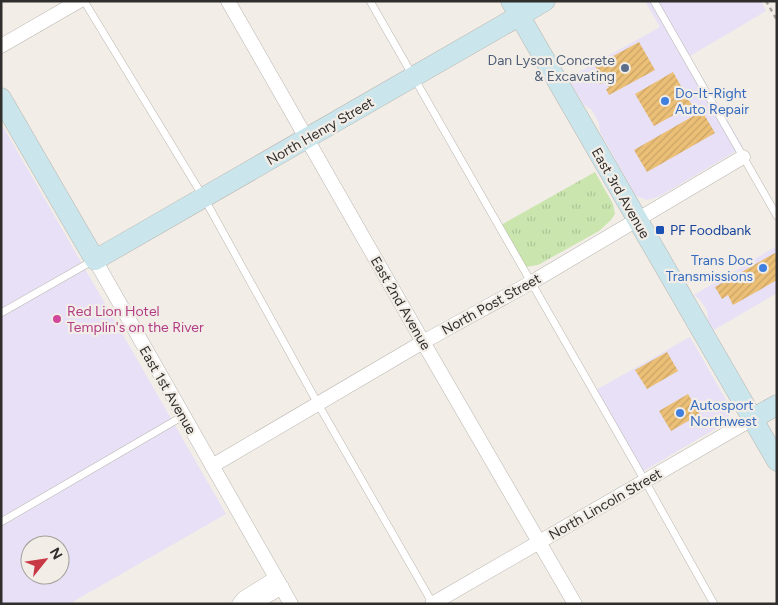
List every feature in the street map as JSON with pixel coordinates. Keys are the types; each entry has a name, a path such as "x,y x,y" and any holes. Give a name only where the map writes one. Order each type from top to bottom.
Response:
{"street":[{"path":"1,46 79,1"},
{"name":"East 2nd Avenue","path":"228,1 575,604"},
{"name":"North Henry Street","path":"95,260 414,77 516,8 545,1"},
{"name":"East 3rd Avenue","path":"516,8 777,461"},
{"name":"East 1st Avenue","path":"1,98 291,604"},
{"name":"North Post Street","path":"212,466 423,342 532,282 743,157"},
{"name":"North Lincoln Street","path":"433,604 777,405"},
{"path":"239,604 244,598 279,583"},
{"path":"252,604 279,583"}],"lane":[{"path":"84,1 204,198 318,404 433,604"},
{"path":"370,1 714,604"},
{"path":"654,1 777,216"},
{"path":"1,313 95,260"},
{"path":"1,522 183,416"}],"path":[{"path":"766,1 777,20"}],"shaded area":[{"path":"645,1 761,1 766,11 690,56 743,147 660,196 647,200 636,196 600,132 599,123 592,110 584,105 568,78 660,27"},
{"name":"Red Lion Hotel Templin's on the River","path":"1,123 226,514 69,604 1,604"},
{"path":"777,246 777,293 714,330 708,321 707,310 694,295"},
{"path":"690,337 731,408 730,415 715,429 642,472 596,390"}],"green space":[{"path":"595,172 613,204 615,214 611,220 599,231 538,265 525,267 501,225"}],"building":[{"name":"Dan Lyson Concrete & Excavating","path":"639,42 655,70 609,95 606,89 609,88 605,82 600,84 595,75 599,73 595,66"},
{"name":"Do-It-Right Auto Repair","path":"673,72 694,109 683,115 681,111 654,126 635,94"},
{"path":"702,111 715,133 647,172 634,150"},
{"name":"Trans Doc Transmissions","path":"775,253 777,256 777,280 733,305 728,295 722,299 715,287"},
{"path":"667,352 678,371 647,389 635,370"},
{"name":"Autosport Northwest","path":"688,394 700,414 671,431 659,411"}],"place":[{"name":"Dan Lyson Concrete & Excavating","path":"625,68"},
{"name":"Do-It-Right Auto Repair","path":"665,101"},
{"name":"PF Foodbank","path":"660,230"},
{"name":"Trans Doc Transmissions","path":"763,268"},
{"name":"Red Lion Hotel Templin's on the River","path":"57,319"},
{"name":"Autosport Northwest","path":"680,413"}]}
